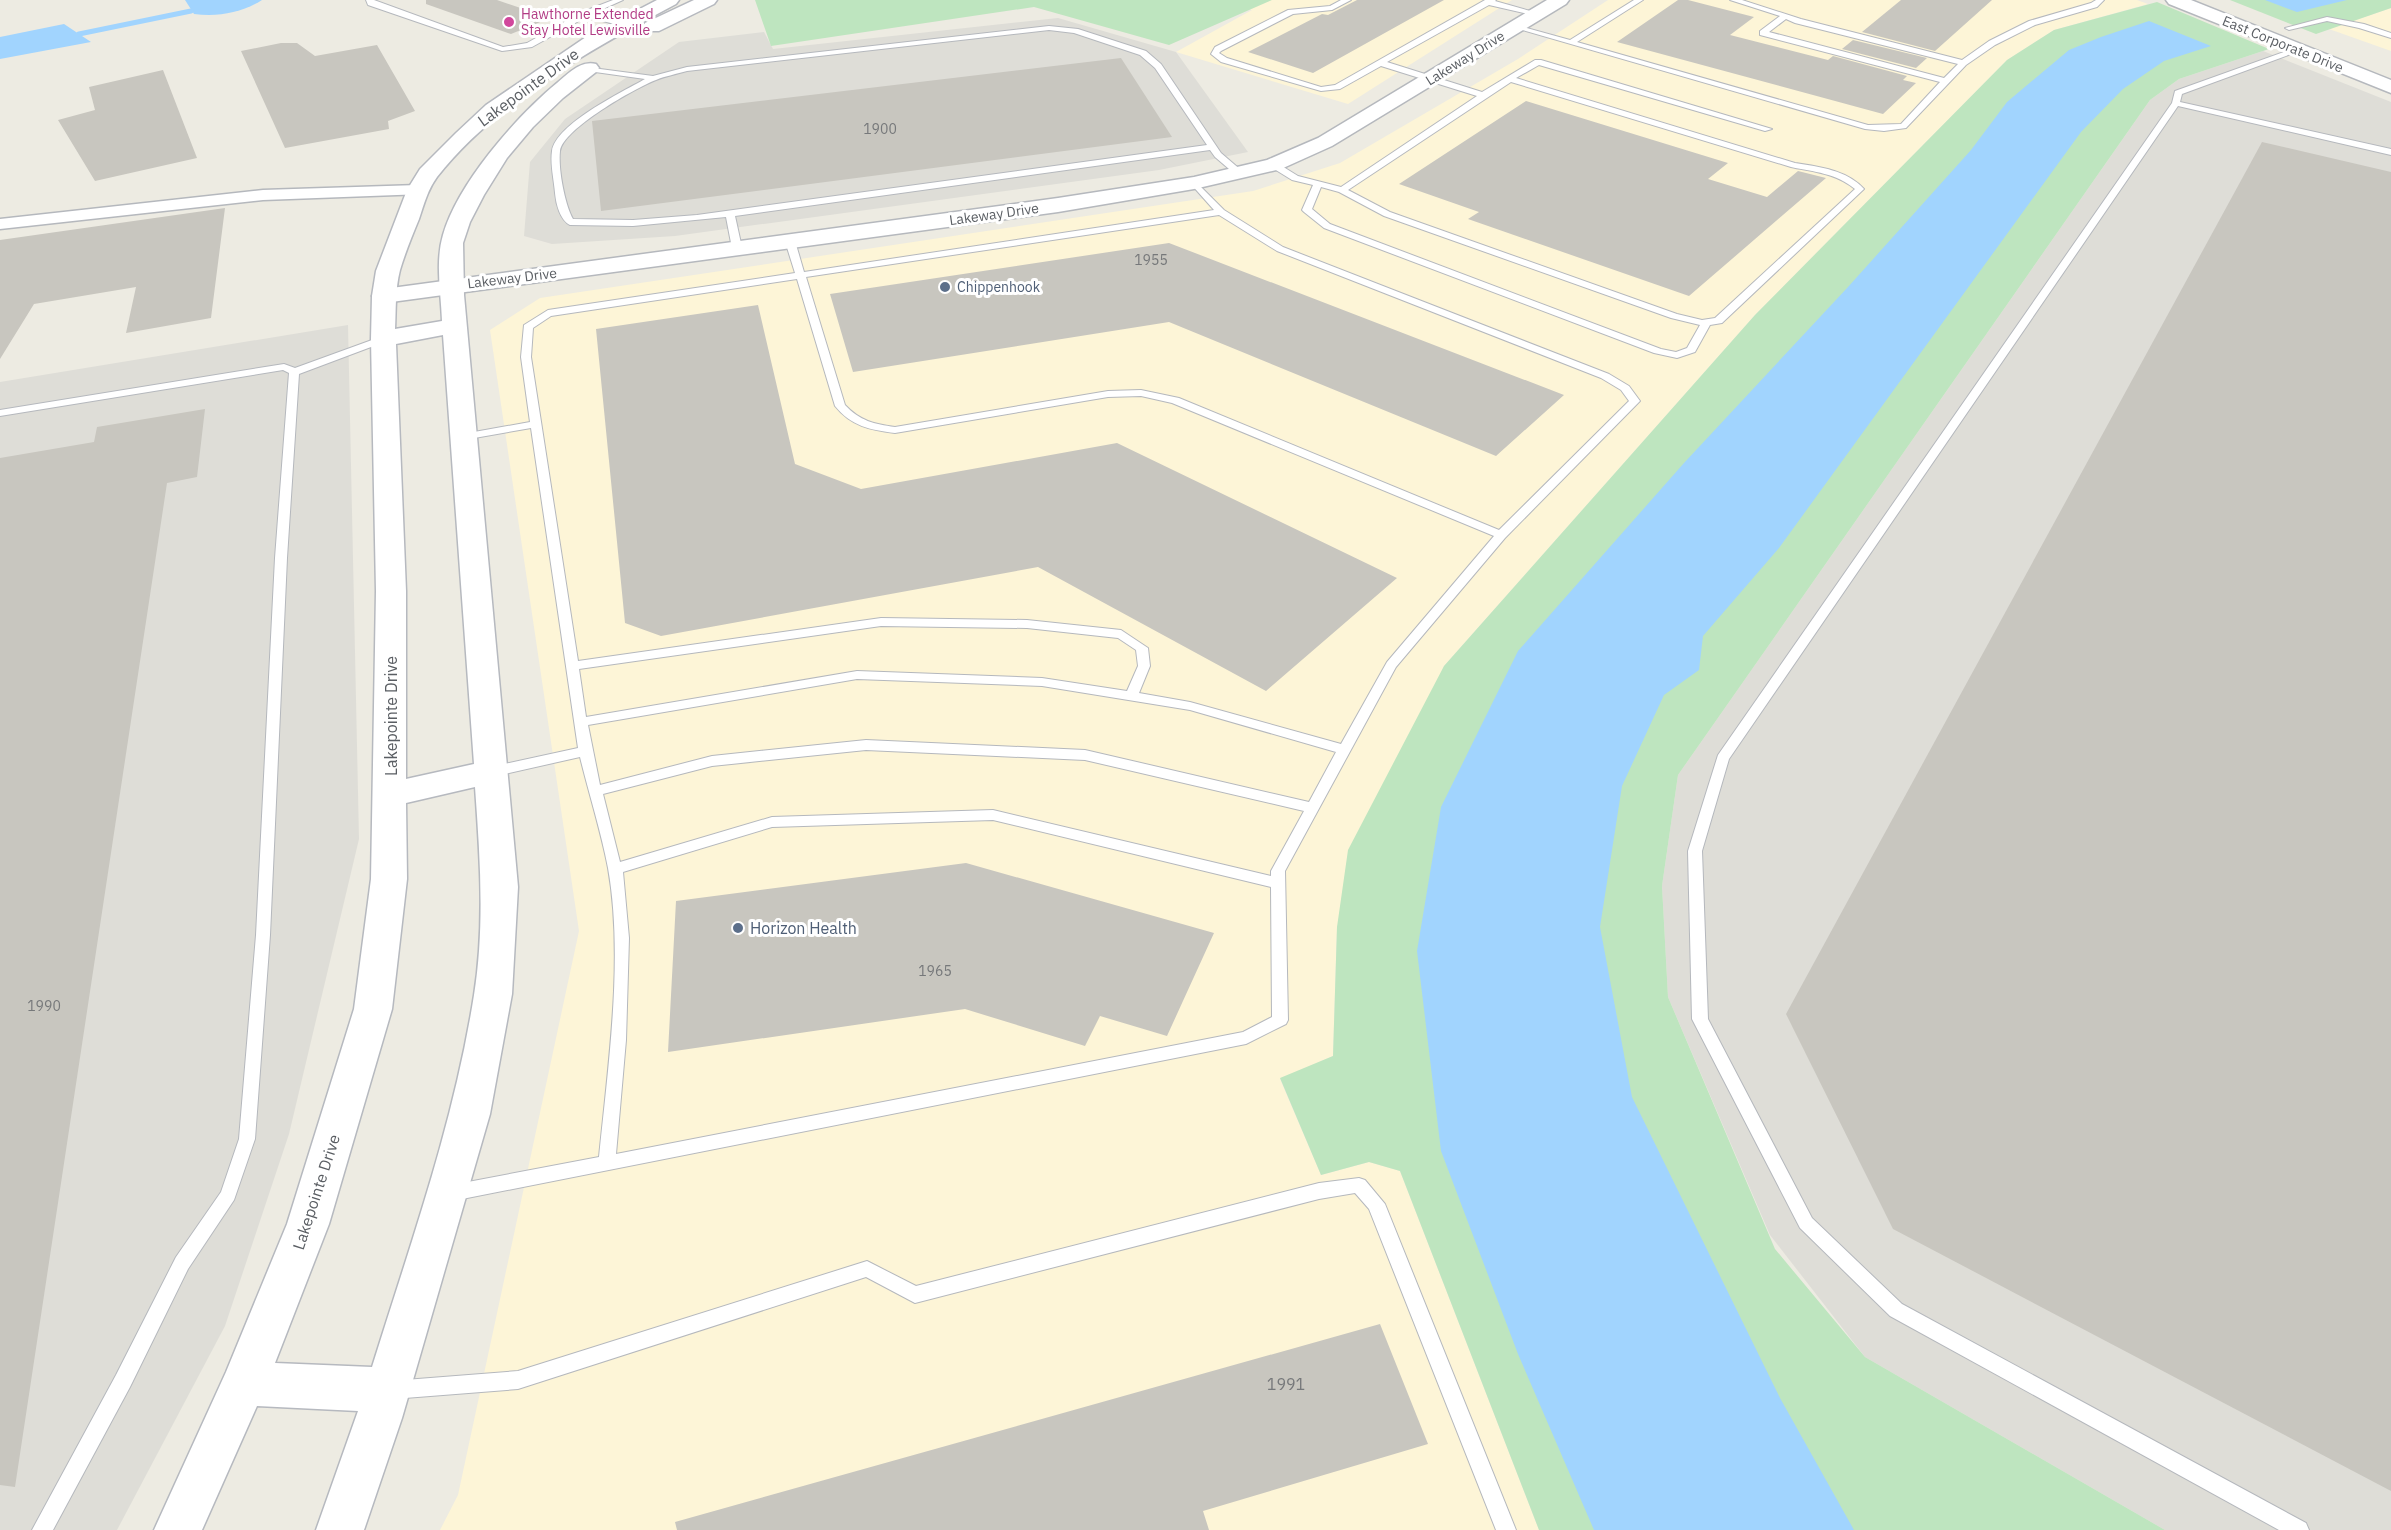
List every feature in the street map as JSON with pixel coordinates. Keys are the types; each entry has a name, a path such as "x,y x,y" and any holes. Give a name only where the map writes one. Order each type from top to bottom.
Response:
{"main road":[{"name":"Lakepointe Drive","path":"178,1530 244,1383 308,1224 373,1009 389,879 391,794 391,591 383,339 384,296 388,271 418,190 428,174 493,109 593,41 670,0"},
{"name":"Lakepointe Drive","path":"340,1530 387,1390 470,1113 493,994 500,887 463,437 452,242 471,197 487,169 509,139 540,108 588,69 649,28 708,0"},
{"name":"Lakeway Drive","path":"384,296 1058,205 1194,183 1274,165 1325,142 1560,0"},
{"name":"East Corporate Drive","path":"2175,0 2391,87"},
{"name":"East Corporate Drive","path":"2217,0 2391,69"},
{"path":"383,339 455,326"},
{"path":"391,794 490,772"},
{"path":"244,1383 387,1390"}],"street":[{"path":"0,224 67,219 168,204 266,195 418,190"}],"lane":[{"path":"370,0 371,3 502,49 529,45 619,0"},
{"path":"1347,0 1332,8 1291,12 1218,49 1215,54 1224,60 1321,88 1337,87 1490,1 1537,14"},
{"path":"1571,43 1639,0"},
{"path":"1734,0 1785,16 1963,63"},
{"path":"1516,27 1868,127 1884,128 1903,126 1963,63 1992,43 2032,23 2094,5 2100,0"},
{"path":"585,15 623,24"},
{"path":"1785,16 1763,33 1945,81"},
{"path":"2289,28 2327,19 2361,26 2391,36"},
{"path":"1212,147 730,213 603,224 570,222 561,205 556,150 565,136 589,114 653,78 707,66 1049,28 1075,31 1143,53 1158,66 1218,155 1239,173"},
{"path":"2298,50 2178,93 2176,103 1723,758 1695,851 1700,1019 1806,1223 1896,1310 2299,1530"},
{"path":"1342,189 1483,95 1538,62 1768,129"},
{"path":"1381,63 1483,95"},
{"path":"588,69 653,78"},
{"path":"1274,165 1295,178 1317,185 1342,189 1398,218 1674,316 1706,323 1718,321 1860,189 1850,179 1794,165 1510,79"},
{"path":"2176,103 2391,152"},
{"path":"446,1194 1246,1038 1280,1020 1278,871 1391,665 1501,536 1635,402 1625,388 1605,376 1280,249 1221,212 1194,183"},
{"path":"1317,185 1307,210 1327,226 1658,351 1677,355 1691,350 1706,323"},
{"path":"607,1163 618,1040 622,938 615,869 585,751 526,357 528,327 548,313 1221,212"},
{"path":"730,213 737,248"},
{"path":"790,241 840,406 850,418 864,427 895,430 1108,394 1141,393 1175,399 1501,536"},
{"path":"0,413 284,367 294,372 383,339"},
{"path":"42,1530 123,1381 182,1263 228,1195 247,1139 263,935 280,558 294,372"},
{"path":"463,437 536,424"},
{"path":"573,666 881,622 1027,624 1121,634 1142,648 1144,666 1131,696"},
{"path":"581,722 857,675 1042,682 1190,706 1345,750"},
{"path":"596,790 712,761 866,745 1085,755 1312,808"},
{"path":"490,772 585,751"},
{"path":"615,869 772,822 993,815 1278,883"},
{"path":"387,1390 518,1380 867,1269 915,1295 1319,1191 1359,1185 1376,1204 1506,1530"}],"shaded area":[{"path":"1219,0 1512,0 1348,104 1176,52 1252,10"},
{"path":"1608,0 2137,0 2148,4 2054,30 2007,60 1755,315 1444,666 1337,927 1333,1056 1280,1079 1321,1175 1369,1162 1400,1171 1539,1530 440,1530 458,1495 579,931 490,330 540,298 1253,191 1340,163 1518,59"},
{"path":"2391,8 2391,51 2329,29"},
{"path":"1058,18 1176,52 1248,152 1159,170 675,236 552,244 524,236 530,162 565,119 679,42 764,32 773,49"},
{"path":"2263,51 2391,102 2391,1530 2165,1530 1865,1357 1770,1235 1668,997 1662,886 1678,775 2150,100 2179,79"},
{"path":"348,325 359,839 289,1134 225,1326 117,1530 0,1530 0,382"}],"green space":[{"path":"755,0 1272,0 1169,45 1034,7 771,46"},
{"path":"2230,0 2391,0 2391,8 2316,34"},
{"path":"2157,2 2269,49 2179,79 2150,100 1678,775 1662,886 1668,997 1775,1249 1865,1357 2165,1530 1539,1530 1400,1171 1369,1162 1321,1175 1280,1078 1333,1056 1337,927 1348,850 1444,666 1755,315 2007,60 2054,30"}],"water":[{"path":"185,0 262,0 238,11 212,15 194,14"},
{"path":"2265,0 2347,0 2297,12"},
{"path":"2149,21 2211,46 2164,61 2123,89 2081,132 1779,548 1703,636 1699,670 1664,695 1622,786 1600,927 1632,1097 1780,1398 1854,1530 1594,1530 1518,1354 1441,1151 1417,951 1441,807 1518,651 1684,463 1848,287 1971,150 2007,102 2069,50"},
{"path":"64,24 91,42 0,59 0,37"}],"building":[{"name":"Hawthorne Extended Stay Hotel Lewisville","path":"426,0 497,0 550,18 511,34 426,4"},
{"path":"1357,0 1444,0 1313,73 1248,52 1322,14 1328,15"},
{"path":"1678,0 1688,0 1754,17 1730,35 1828,60 1833,56 1907,76 1903,80 1916,83 1883,114 1617,42"},
{"path":"1901,0 1992,0 1935,51 1862,32"},
{"path":"1853,40 1927,58 1916,68 1842,49"},
{"path":"281,43 297,43 315,56 377,45 415,111 388,121 389,129 285,148 241,51"},
{"path":"1121,58 1172,137 601,211 592,121"},
{"path":"163,70 197,158 95,181 58,120 95,110 89,87"},
{"path":"1526,101 1728,163 1708,179 1767,197 1798,171 1826,178 1689,296 1468,219 1479,212 1399,184"},
{"path":"2262,142 2391,172 2391,1491 1893,1229 1786,1014"},
{"path":"225,208 211,318 126,333 136,287 34,304 0,359 0,240"},
{"path":"1169,243 1564,395 1496,456 1169,322 853,372 830,294"},
{"path":"758,305 795,464 861,489 1117,443 1397,578 1266,691 1038,567 661,636 625,623 596,329"},
{"path":"205,409 197,477 167,483 15,1487 0,1485 0,458 94,442 97,427"},
{"path":"966,863 1214,933 1167,1036 1100,1016 1085,1046 965,1009 668,1052 676,901"},
{"path":"1380,1324 1428,1444 1203,1511 1209,1530 677,1530 675,1522"}],"waterway":[{"path":"79,34 191,11"}],"place":[{"name":"Hawthorne Extended Stay Hotel Lewisville","path":"509,22"},
{"name":"Chippenhook","path":"945,287"},
{"name":"Horizon Health","path":"738,928"}]}
